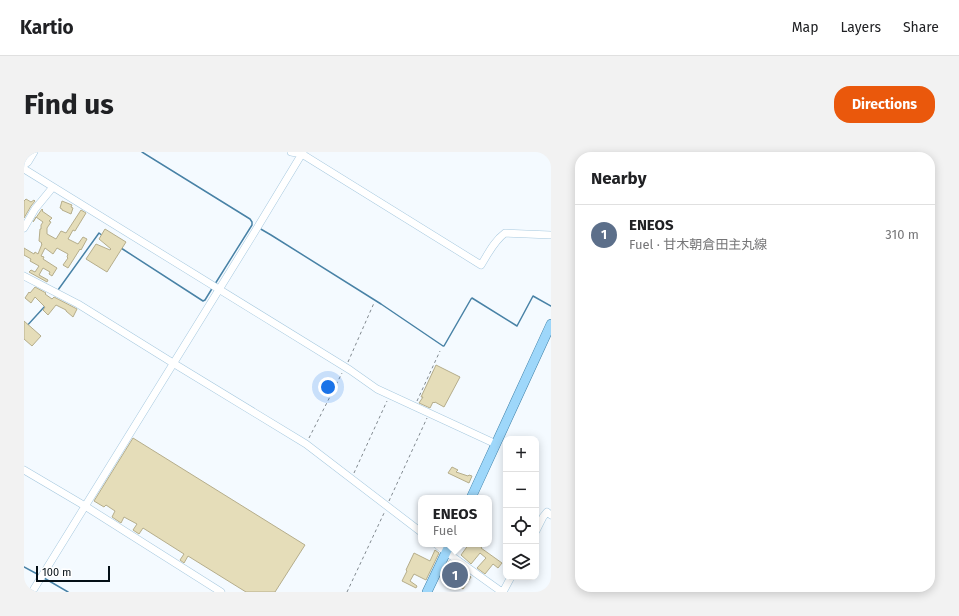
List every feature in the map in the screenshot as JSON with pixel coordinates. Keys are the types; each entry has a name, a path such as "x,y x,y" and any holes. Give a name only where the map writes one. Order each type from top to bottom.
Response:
{"main road":[{"path":"472,495 551,324"},
{"path":"427,592 448,548"}],"street":[{"path":"24,165 28,162 34,152"},
{"path":"292,152 303,153 481,265 497,241 505,233 551,235"},
{"path":"32,592 303,153"},
{"path":"24,169 345,367 377,389 496,444"},
{"path":"24,228 35,209 53,187"},
{"path":"24,276 78,304 306,444 418,530"},
{"path":"24,470 85,506 217,591"},
{"path":"539,525 547,512 551,515"},
{"path":"448,548 502,592 509,580"}],"path":[{"path":"306,444 354,351 374,303"},
{"path":"414,407 440,351"},
{"path":"352,478 390,395"},
{"path":"347,592 429,414"}],"building":[{"path":"26,199 31,202 34,200 35,201 24,218 24,201"},
{"path":"62,201 72,205 71,207 73,208 71,214 60,208"},
{"path":"42,209 42,211 52,218 49,221 51,222 47,228 47,234 56,239 61,231 66,233 81,210 86,213 75,231 73,230 68,239 78,244 83,237 87,239 68,268 63,265 68,258 68,254 57,248 53,254 45,248 41,256 57,268 52,276 49,274 50,272 43,268 39,275 48,280 47,282 29,272 31,270 35,272 39,266 30,261 31,259 24,255 24,248 34,254 35,252 38,254 42,244 39,241 40,229 43,222 36,217"},
{"path":"105,229 126,242 107,272 86,259 96,244 110,250 111,249 99,239"},
{"path":"35,287 46,293 45,294 52,299 54,297 77,309 73,317 66,310 56,305 48,315 43,310 45,307 35,297 31,303 25,298"},
{"path":"24,321 41,336 32,346 24,339"},
{"path":"436,365 460,377 444,407 433,402 430,408 419,403 423,397 421,397"},
{"path":"133,438 305,545 275,592 246,592 188,556 184,563 180,560 184,554 143,528 139,534 133,530 137,524 124,517 121,523 112,517 115,511 106,505 104,507 94,501"},
{"path":"452,467 458,470 456,472 472,476 469,483 448,473"},
{"path":"467,547 482,547 481,548 502,563 498,568 493,564 485,574 477,568 486,558 480,553 471,564 461,555"},
{"path":"435,550 439,553 426,580 414,574 410,581 417,586 416,588 402,581 414,553 430,561"},
{"path":"449,561 451,564 471,577 463,589 449,579 451,574 444,569"}],"waterway":[{"path":"142,152 250,219 252,222 252,225 215,284"},
{"path":"259,228 381,304 443,346 472,298 517,326 533,296 551,306"},
{"path":"58,290 99,233 103,236"},
{"path":"121,248 203,301 213,287"},
{"path":"24,329 46,305"},
{"path":"24,567 39,575"},
{"path":"44,578 68,592"}],"place":[{"name":"ENEOS","path":"455,575"}]}
